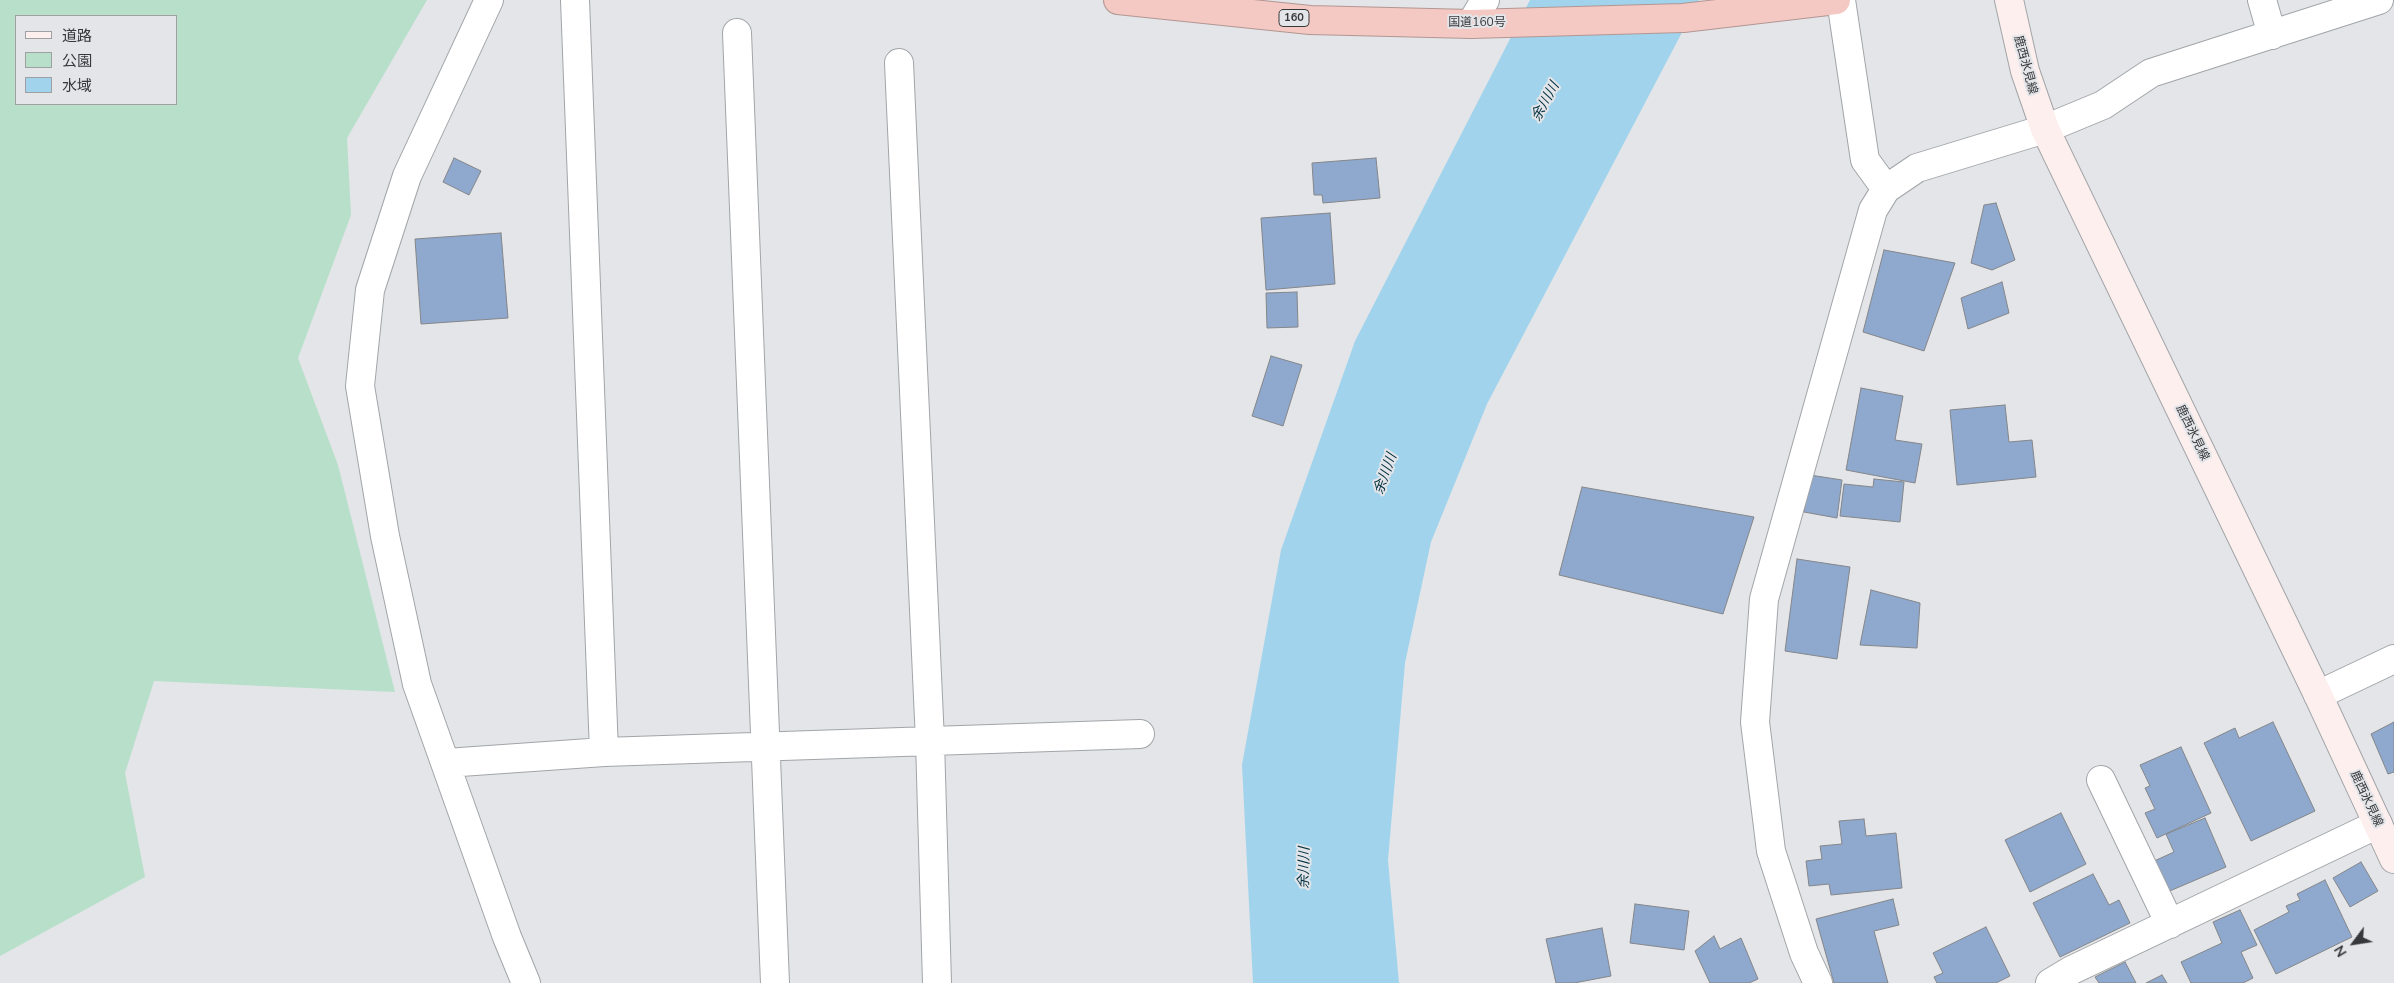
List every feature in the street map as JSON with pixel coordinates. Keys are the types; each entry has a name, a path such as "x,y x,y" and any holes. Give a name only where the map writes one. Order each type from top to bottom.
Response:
{"highway":[{"name":"国道160号","path":"1118,0 1310,20 1471,24 1683,18 1836,0"}],"main road":[{"name":"鹿西氷見線","path":"2009,0 2025,71 2045,128 2318,695 2394,860"}],"street":[{"path":"489,0 407,176 370,290 360,386 385,536 415,675 507,937 526,983"},
{"path":"575,0 604,752"},
{"path":"1471,24 1486,0"},
{"path":"1841,0 1865,160 1886,189"},
{"path":"2262,0 2272,35"},
{"path":"1818,983 1804,953 1771,851 1755,722 1764,599 1873,210 1886,189 1917,168 2045,128 2103,105 2151,73 2379,0"},
{"path":"737,33 775,983"},
{"path":"899,63 930,741 937,983"},
{"path":"2318,695 2394,659"},
{"path":"446,763 604,752 1140,734"},
{"path":"2101,780 2170,924"},
{"path":"2050,983 2378,824"}],"green space":[{"path":"0,0 427,0 347,138 351,215 298,358 338,465 395,692 154,681 125,773 145,877 0,956"}],"water":[{"name":"余川川","path":"1530,0 1699,0 1487,404 1431,542 1405,663 1388,860 1399,983 1253,983 1242,765 1281,550 1355,341"}],"building":[{"path":"454,158 481,171 469,195 443,182"},
{"path":"1376,158 1380,198 1323,203 1322,195 1314,195 1312,163"},
{"path":"1996,203 2015,260 1992,270 1971,263 1984,205"},
{"path":"1330,213 1335,284 1266,290 1261,218"},
{"path":"501,233 508,318 421,324 415,239"},
{"path":"1884,250 1955,263 1924,351 1863,332"},
{"path":"2002,282 2009,313 1968,329 1961,298"},
{"path":"1297,292 1298,327 1267,328 1266,293"},
{"path":"1271,356 1302,365 1283,426 1252,416"},
{"path":"1861,388 1903,396 1895,440 1922,444 1915,483 1846,470"},
{"path":"2005,405 2009,442 2032,440 2036,477 1957,485 1950,410"},
{"path":"1810,475 1842,480 1837,518 1804,512"},
{"path":"1874,479 1904,482 1900,522 1840,516 1844,484 1873,487"},
{"path":"1582,487 1754,517 1723,614 1559,575"},
{"path":"1797,559 1850,567 1837,659 1785,651"},
{"path":"1871,590 1920,603 1917,648 1860,645"},
{"path":"2273,722 2315,811 2251,841 2204,743 2235,728 2239,738"},
{"path":"2394,722 2394,772 2388,774 2371,734"},
{"path":"2181,747 2211,813 2157,838 2145,813 2155,809 2145,788 2150,786 2140,765"},
{"path":"2061,813 2086,864 2030,892 2005,840"},
{"path":"2205,818 2226,867 2165,893 2152,862 2174,852 2166,834"},
{"path":"1864,819 1866,836 1896,833 1902,888 1831,895 1829,884 1809,886 1806,861 1822,859 1820,846 1842,844 1839,821"},
{"path":"2361,862 2378,891 2350,907 2333,878"},
{"path":"2093,874 2109,905 2119,900 2130,923 2060,957 2033,903"},
{"path":"2325,880 2352,937 2276,974 2254,930 2289,912 2286,906 2300,900 2297,894"},
{"path":"1893,899 1899,925 1874,931 1888,983 1834,983 1816,919"},
{"path":"1635,904 1689,911 1684,950 1630,943"},
{"path":"2240,910 2257,945 2241,952 2253,978 2243,983 2191,983 2181,962 2222,943 2213,922"},
{"path":"1986,927 2010,976 1996,983 1937,983 1934,977 1943,973 1933,953"},
{"path":"1602,928 1611,976 1574,983 1556,983 1546,939"},
{"path":"1714,936 1720,949 1741,938 1758,979 1749,983 1710,983 1695,951"},
{"path":"2125,962 2136,983 2099,983 2095,977"},
{"path":"2162,975 2167,983 2146,983"}]}
